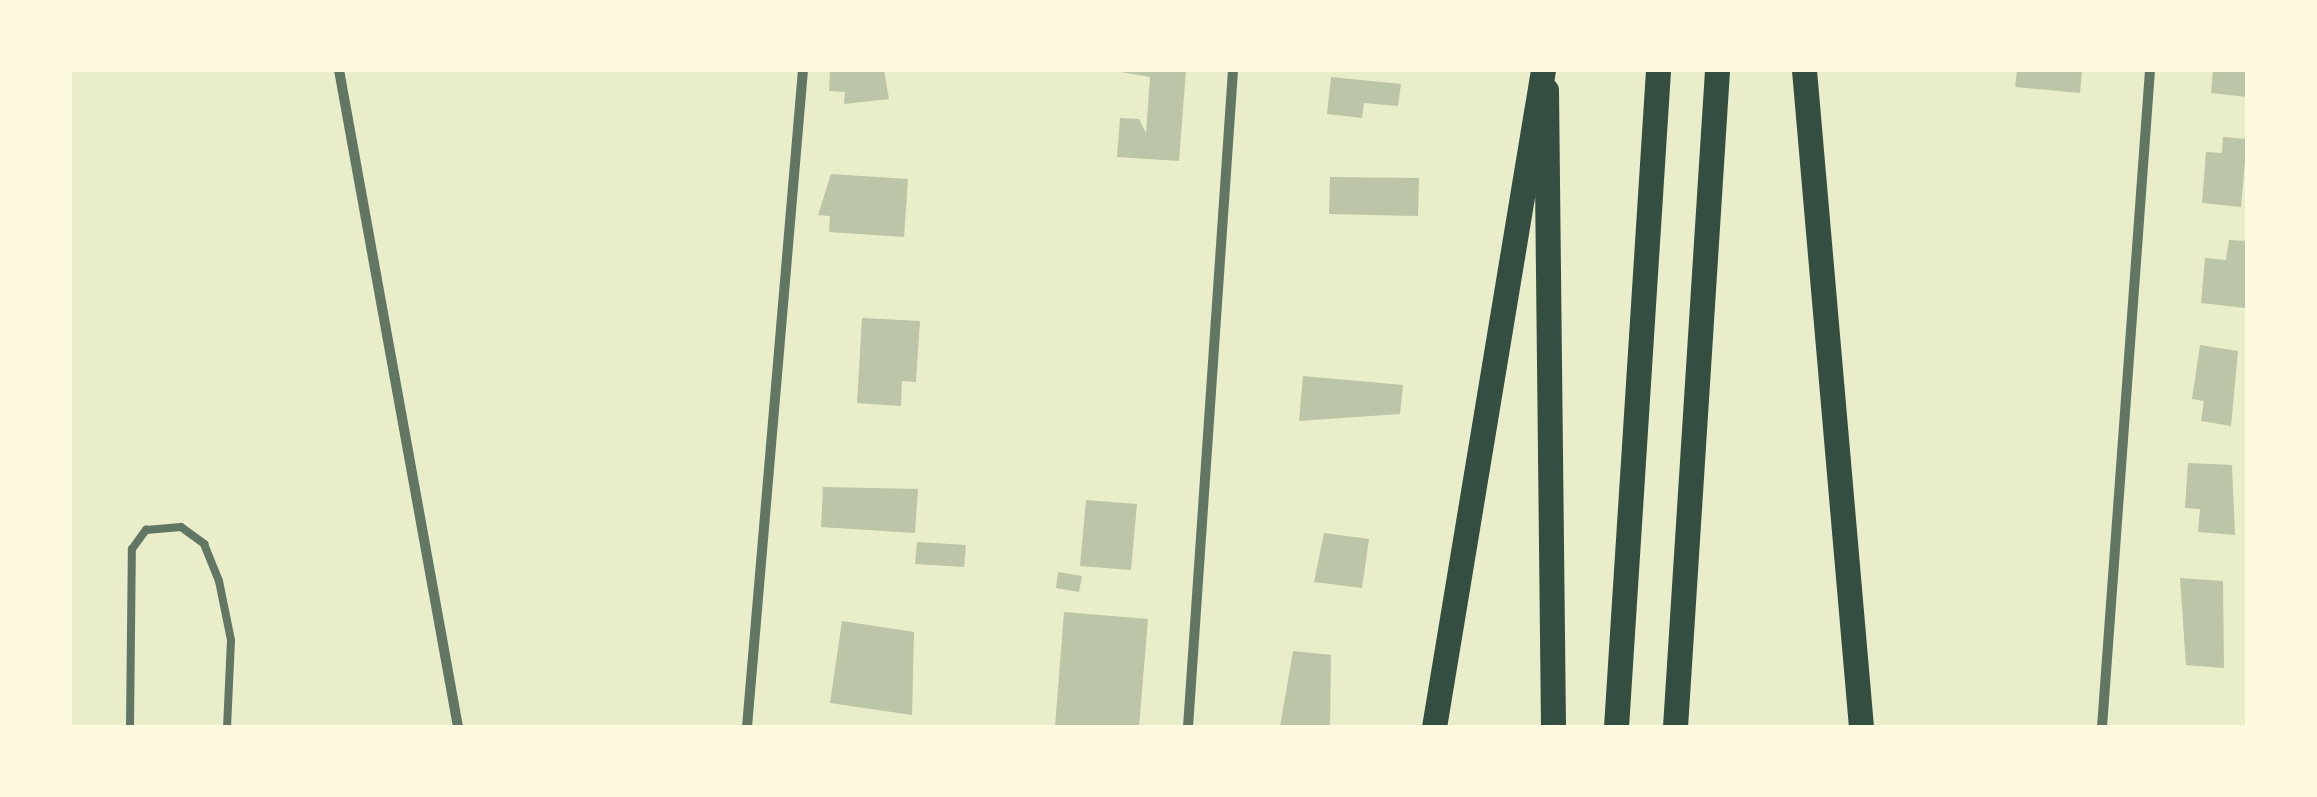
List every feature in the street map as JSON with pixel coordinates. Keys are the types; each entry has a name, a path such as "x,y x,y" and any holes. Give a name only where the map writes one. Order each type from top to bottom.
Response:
{"highway":[{"path":"1434,727 1543,70"},
{"path":"1543,70 1554,200 1553,727"},
{"path":"1616,727 1658,70"},
{"path":"1675,727 1717,70"},
{"path":"1804,70 1861,727"}],"street":[{"path":"339,70 458,727"},
{"path":"748,727 803,70"},
{"path":"1188,727 1233,70"},
{"path":"2102,727 2150,70"}],"lane":[{"path":"130,727 132,549 146,530 181,527 204,544 220,582 231,640 227,727"}],"building":[{"path":"884,70 889,99 844,104 845,92 829,91 830,71"},
{"path":"1109,70 1186,70 1179,161 1117,157 1120,118 1139,119 1146,133 1150,77"},
{"path":"2017,70 2082,70 2080,93 2015,87"},
{"path":"2213,70 2247,70 2247,97 2211,93"},
{"path":"1331,77 1401,84 1398,106 1364,103 1362,118 1327,114"},
{"path":"2223,137 2247,139 2241,207 2202,203 2206,152 2222,153"},
{"path":"831,174 908,179 904,237 829,232 830,216 818,215"},
{"path":"1330,177 1419,178 1418,216 1329,214"},
{"path":"2229,240 2247,241 2245,308 2201,303 2205,258 2226,260"},
{"path":"862,318 920,321 916,382 902,381 901,406 857,403"},
{"path":"2200,345 2238,351 2231,426 2201,421 2204,401 2192,399"},
{"path":"1303,376 1403,385 1400,414 1299,421"},
{"path":"2188,463 2232,465 2235,535 2198,532 2200,509 2185,508"},
{"path":"823,487 918,489 915,533 821,527"},
{"path":"1086,500 1137,504 1131,570 1080,566"},
{"path":"1324,533 1369,539 1362,588 1314,582"},
{"path":"917,542 966,545 964,567 915,564"},
{"path":"1058,572 1082,576 1079,592 1056,588"},
{"path":"2180,578 2223,581 2224,668 2186,665"},
{"path":"1064,612 1148,619 1139,727 1055,727"},
{"path":"842,621 914,632 912,715 830,703"},
{"path":"1293,651 1331,655 1330,727 1280,727"}]}
